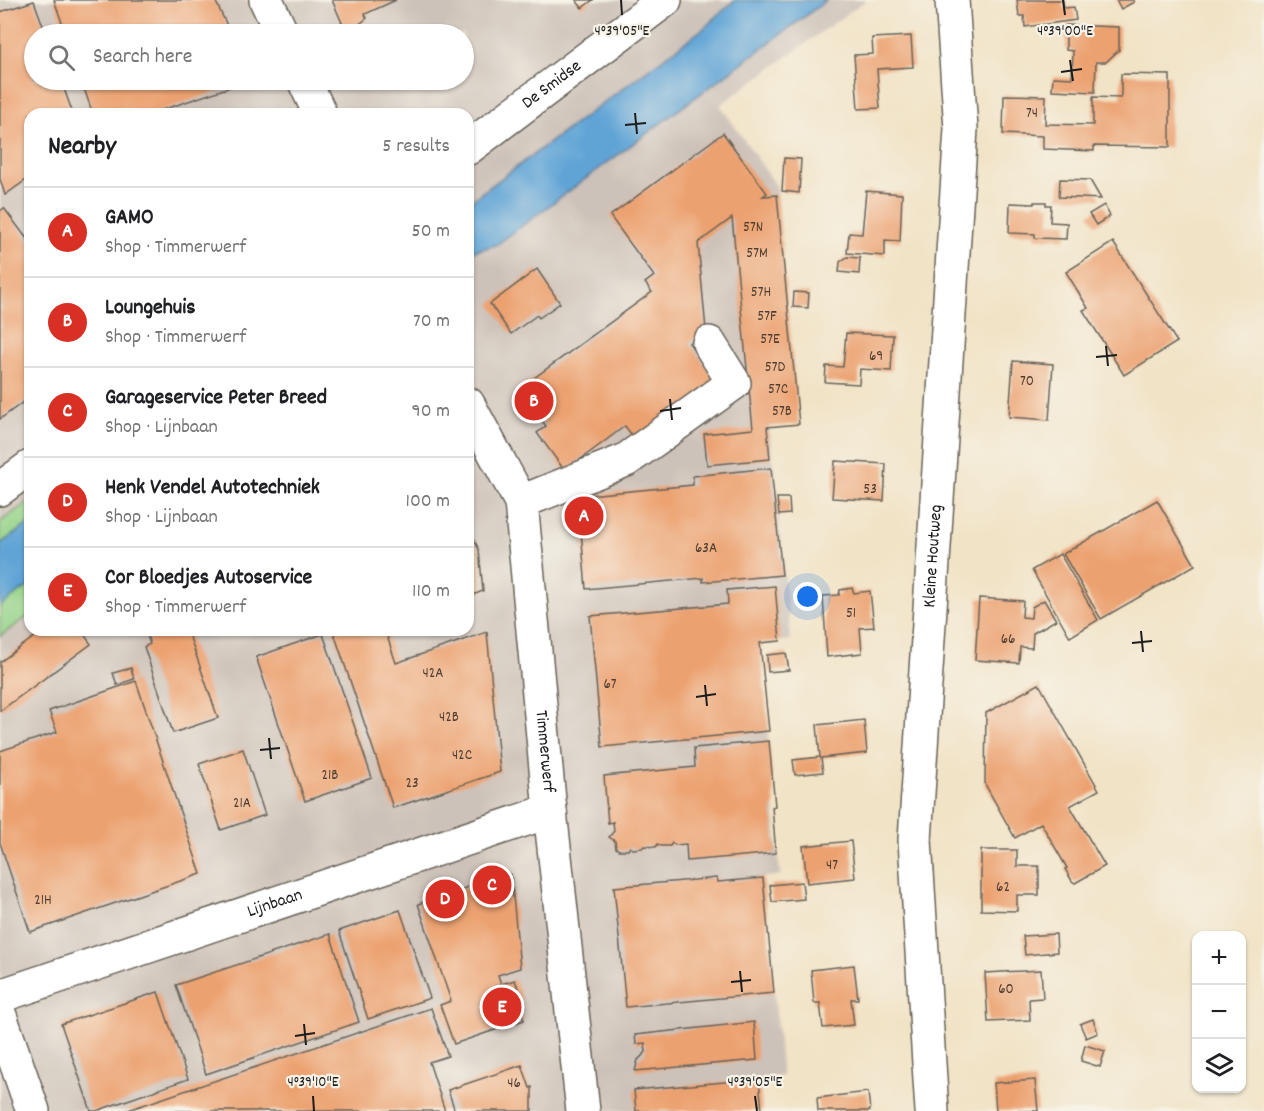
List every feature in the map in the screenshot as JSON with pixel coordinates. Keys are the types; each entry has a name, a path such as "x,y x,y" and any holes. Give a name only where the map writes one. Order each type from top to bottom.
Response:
{"street":[{"path":"266,0 277,24"},
{"name":"De Smidse","path":"474,143 665,0"},
{"name":"Kleine Houtweg","path":"932,1111 915,840 961,129 952,0"},
{"path":"309,90 317,108"},
{"path":"521,502 626,460 734,383 709,343"},
{"name":"Timmerwerf","path":"474,415 521,502 550,812 583,1111"},
{"path":"0,489 24,471"},
{"name":"Lijnbaan","path":"0,996 550,812"},
{"path":"0,1016 33,1111"}],"shaded area":[{"path":"0,0 866,0 720,105 777,187 794,413 768,413 791,640 760,643 780,875 763,878 782,1076 759,1079 762,1111 0,1111"}],"green space":[{"path":"24,505 24,527 0,544 0,522"},
{"path":"24,589 24,619 0,636 0,606"}],"water":[{"path":"735,0 827,0 496,245 474,251 474,199 704,28"},
{"path":"24,527 24,589 0,606 0,544"}],"building":[{"path":"54,0 215,0 226,24 62,24"},
{"path":"332,0 396,0 365,14 367,18 360,24 343,24"},
{"path":"576,0 593,0 582,8"},
{"path":"1017,0 1063,0 1064,8 1074,7 1076,20 1025,27 1024,16 1019,16"},
{"path":"1116,0 1133,0 1134,2 1121,9"},
{"path":"34,1 42,24 24,24 24,90 65,90 71,108 24,108 24,181 5,195 0,179 0,12"},
{"path":"1066,25 1119,27 1119,50 1106,62 1096,62 1095,92 1052,90 1053,77 1072,78 1073,51 1066,50"},
{"path":"911,36 913,67 877,69 880,108 858,109 854,55 873,54 872,38"},
{"path":"1121,74 1170,75 1170,147 1094,146 1094,151 1043,149 1043,136 1003,134 1004,95 1046,96 1045,124 1093,125 1093,97 1121,98"},
{"path":"85,90 221,90 168,108 91,108"},
{"path":"723,133 767,193 763,196 777,195 799,424 767,427 770,459 707,465 704,434 753,429 732,218 698,243 706,330 689,343 720,385 639,445 625,426 565,471 537,433 546,426 519,389 652,292 645,283 654,276 610,216"},
{"path":"784,158 801,159 799,193 782,191"},
{"path":"1060,179 1090,180 1101,199 1059,197"},
{"path":"866,191 902,194 900,241 885,240 885,256 847,253 849,233 862,234"},
{"path":"1034,202 1046,202 1046,205 1051,205 1050,222 1067,223 1066,239 1035,238 1035,234 1009,233 1010,203 1034,204"},
{"path":"1104,205 1110,216 1096,225 1089,214"},
{"path":"4,208 24,235 24,401 0,419 0,211"},
{"path":"1113,242 1177,342 1124,375 1083,310 1088,308 1066,272"},
{"path":"847,257 860,258 859,274 839,272 840,262"},
{"path":"537,269 560,303 539,318 537,315 511,334 490,304"},
{"path":"794,292 809,293 808,308 793,307"},
{"path":"846,333 893,335 891,371 860,369 859,384 825,382 826,366 843,367"},
{"path":"1013,361 1053,364 1049,420 1009,417"},
{"path":"835,461 886,464 884,501 832,498"},
{"path":"771,468 782,575 703,582 703,578 586,589 578,496 693,485 693,476"},
{"path":"777,498 789,498 790,514 779,515"},
{"path":"1157,500 1195,565 1101,619 1063,554"},
{"path":"474,539 479,550 483,591 474,595"},
{"path":"1060,554 1098,620 1070,637 1032,570"},
{"path":"775,586 780,641 760,643 769,731 602,747 590,616 728,604 727,590"},
{"path":"852,588 854,593 870,591 874,627 860,628 862,653 827,657 823,596 839,595 840,590"},
{"path":"979,598 1023,601 1022,617 1031,618 1032,607 1044,600 1056,620 1033,633 1032,648 1020,647 1019,663 975,660"},
{"path":"487,632 500,772 393,808 335,636 387,636 396,663"},
{"path":"36,636 85,636 91,644 0,711 0,662"},
{"path":"147,636 189,636 218,718 173,733 144,647 150,644"},
{"path":"317,636 324,636 372,778 305,801 256,657"},
{"path":"786,653 789,670 768,672 767,655"},
{"path":"131,668 134,679 117,685 113,673"},
{"path":"136,681 201,874 30,932 0,843 0,751 57,732 49,711"},
{"path":"1039,684 1099,790 1070,806 1105,866 1075,883 1041,823 1015,838 985,784 986,713"},
{"path":"864,720 867,753 821,758 823,772 795,775 793,760 820,757 817,725"},
{"path":"769,741 775,806 772,807 776,853 687,861 686,844 672,843 670,846 661,846 658,844 656,847 644,846 633,849 630,847 628,850 616,848 615,841 609,837 614,831 613,822 608,823 604,776 695,767 694,748"},
{"path":"243,749 265,815 221,830 199,764"},
{"path":"851,841 855,878 807,883 803,846"},
{"path":"981,850 1017,850 1017,866 1039,866 1039,895 1017,895 1017,911 981,910"},
{"path":"509,873 520,968 498,975 501,984 515,980 522,999 517,1000 524,1020 454,1044 440,1005 451,1001 418,904"},
{"path":"717,878 718,882 763,878 774,993 626,1007 614,887"},
{"path":"802,882 804,899 772,902 770,885"},
{"path":"400,910 430,998 368,1019 339,931"},
{"path":"330,934 359,1022 206,1074 176,985"},
{"path":"1056,934 1057,952 1025,955 1023,936"},
{"path":"854,965 858,999 851,999 854,1025 823,1028 820,1003 814,1003 811,970"},
{"path":"1041,970 1043,998 1029,999 1030,1020 988,1022 985,973"},
{"path":"158,992 188,1079 91,1111 61,1024"},
{"path":"431,1008 448,1056 429,1062 445,1111 125,1111"},
{"path":"1093,1019 1098,1033 1086,1038 1080,1024"},
{"path":"754,1022 757,1060 635,1071 638,1060 646,1052 645,1043 636,1044 635,1035"},
{"path":"1085,1045 1105,1051 1100,1067 1081,1061"},
{"path":"522,1065 530,1088 532,1087 532,1111 455,1111 448,1090"},
{"path":"759,1079 762,1111 636,1111 634,1090"},
{"path":"1035,1080 1038,1111 996,1111 994,1083"},
{"path":"868,1092 870,1111 818,1111 817,1098"}],"place":[{"name":"Loungehuis","path":"534,401"},
{"name":"GAMO","path":"584,516"},
{"name":"Garageservice Peter Breed","path":"492,885"},
{"name":"Henk Vendel Autotechniek","path":"445,899"},
{"name":"Cor Bloedjes Autoservice","path":"502,1007"}]}
